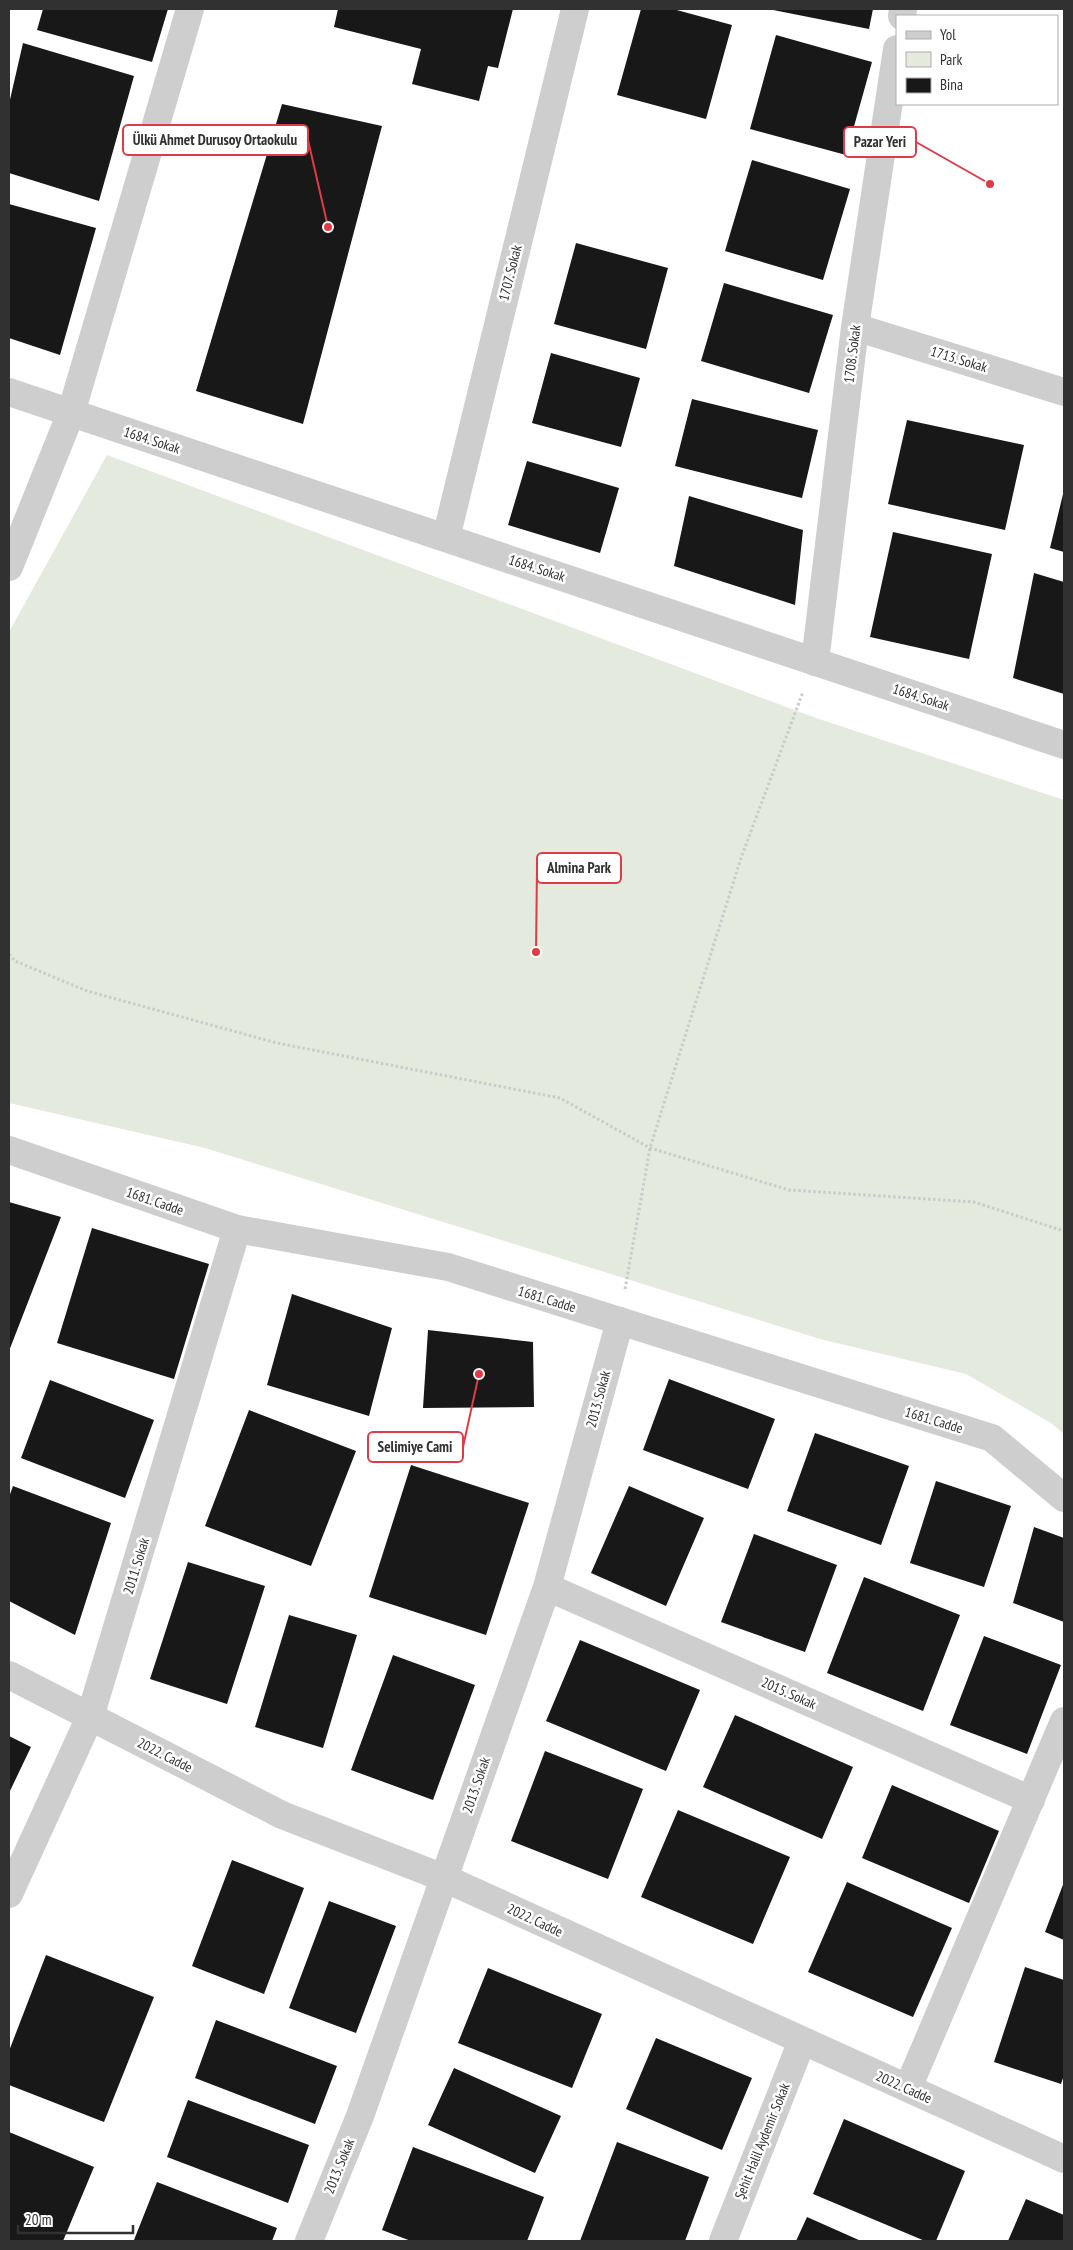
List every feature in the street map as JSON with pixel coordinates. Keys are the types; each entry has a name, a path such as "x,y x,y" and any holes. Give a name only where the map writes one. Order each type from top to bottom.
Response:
{"street":[{"path":"9,567 71,413 190,9"},
{"name":"1707. Sokak","path":"446,538 575,9"},
{"name":"1708. Sokak","path":"815,662 855,327 896,55"},
{"name":"1713. Sokak","path":"855,327 1064,392"},
{"name":"1684. Sokak","path":"9,392 1064,745"},
{"name":"1681. Cadde","path":"9,1150 237,1229 448,1267 992,1438 1064,1498"},
{"name":"2011. Sokak","path":"9,1894 90,1717 237,1229"},
{"name":"2013. Sokak","path":"309,2241 360,2116 547,1587 620,1321"},
{"name":"2015. Sokak","path":"547,1587 1031,1800"},
{"name":"2022. Cadde","path":"9,1675 282,1815 444,1878 802,2042 1064,2159"},
{"path":"908,2088 1064,1721"},
{"name":"Şehit Halil Aydemir Sokak","path":"723,2241 802,2042"}],"path":[{"path":"620,1321 650,1148 741,858 815,662"},
{"path":"9,954 15,961 88,991 277,1043 560,1098 650,1148 789,1190 974,1202 1064,1231"}],"green space":[{"path":"107,455 816,718 1064,800 1064,1434 1051,1423 966,1374 820,1339 205,1148 9,1103 9,632"}],"building":[{"path":"43,9 168,9 152,62 37,30"},
{"path":"338,9 513,9 498,68 488,66 479,101 412,84 421,49 334,27"},
{"path":"641,9 673,9 732,25 706,119 617,95"},
{"path":"768,9 873,9 869,29"},
{"path":"776,35 872,62 846,155 750,129"},
{"path":"23,43 134,76 99,201 9,173 9,104"},
{"path":"282,104 382,126 303,424 196,391"},
{"path":"752,160 850,189 823,280 725,251"},
{"path":"9,204 96,228 60,355 9,338"},
{"path":"576,243 668,268 646,349 554,324"},
{"path":"724,283 833,315 809,393 701,361"},
{"path":"551,353 640,378 621,447 532,423"},
{"path":"692,399 818,430 802,498 675,466"},
{"path":"907,420 1024,445 1005,530 888,504"},
{"path":"527,461 619,488 600,553 508,525"},
{"path":"1064,490 1064,552 1050,548"},
{"path":"689,496 803,530 795,605 674,566"},
{"path":"893,532 992,554 969,659 870,637"},
{"path":"1034,573 1064,582 1064,694 1013,678"},
{"path":"9,1202 61,1217 9,1351"},
{"path":"92,1228 209,1264 174,1379 57,1343"},
{"path":"292,1294 392,1328 369,1416 267,1385"},
{"path":"428,1330 533,1342 534,1407 423,1408"},
{"path":"669,1379 775,1419 748,1489 643,1450"},
{"path":"50,1380 154,1420 125,1498 21,1458"},
{"path":"249,1410 356,1451 311,1566 205,1526"},
{"path":"815,1433 909,1466 881,1545 787,1511"},
{"path":"411,1465 529,1503 486,1635 369,1597"},
{"path":"936,1481 1011,1506 984,1587 910,1563"},
{"path":"13,1486 111,1523 75,1635 9,1601 9,1497"},
{"path":"629,1486 704,1518 666,1606 591,1573"},
{"path":"1034,1527 1064,1538 1064,1622 1013,1603"},
{"path":"754,1534 837,1565 805,1652 721,1622"},
{"path":"188,1562 265,1586 227,1704 150,1679"},
{"path":"864,1577 960,1615 923,1711 827,1673"},
{"path":"289,1615 357,1635 323,1748 255,1727"},
{"path":"984,1636 1061,1665 1027,1754 950,1725"},
{"path":"580,1640 700,1690 666,1771 546,1721"},
{"path":"393,1655 475,1685 433,1800 351,1770"},
{"path":"735,1715 853,1767 822,1839 703,1787"},
{"path":"9,1736 31,1747 9,1793"},
{"path":"545,1751 643,1789 608,1879 511,1841"},
{"path":"892,1785 999,1831 969,1903 862,1858"},
{"path":"678,1810 790,1857 753,1944 641,1897"},
{"path":"232,1860 304,1888 264,1994 192,1966"},
{"path":"847,1882 952,1928 913,2017 808,1972"},
{"path":"1064,1882 1064,1940 1045,1932"},
{"path":"329,1901 396,1926 356,2033 289,2008"},
{"path":"46,1955 154,1997 104,2122 9,2085 9,2051"},
{"path":"1025,1967 1064,1980 1064,2075 1061,2084 994,2062"},
{"path":"488,1968 602,2014 572,2088 458,2043"},
{"path":"216,2020 337,2066 315,2124 195,2078"},
{"path":"656,2038 752,2078 722,2150 626,2109"},
{"path":"454,2068 561,2116 535,2173 428,2125"},
{"path":"188,2100 309,2145 288,2203 167,2157"},
{"path":"844,2119 965,2171 936,2241 925,2241 813,2194"},
{"path":"9,2132 94,2167 63,2241 9,2241"},
{"path":"617,2142 709,2177 685,2241 580,2241"},
{"path":"413,2147 544,2197 527,2241 411,2241 382,2230"},
{"path":"157,2182 277,2228 272,2241 134,2240"},
{"path":"1026,2199 1064,2215 1064,2241 1008,2241"},
{"path":"807,2217 861,2241 796,2241"}],"place":[{"name":"Pazar Yeri","path":"990,184"},
{"name":"Ülkü Ahmet Durusoy Ortaokulu","path":"328,227"},
{"name":"Almina Park","path":"536,952"},
{"name":"Selimiye Cami","path":"479,1374"}]}
